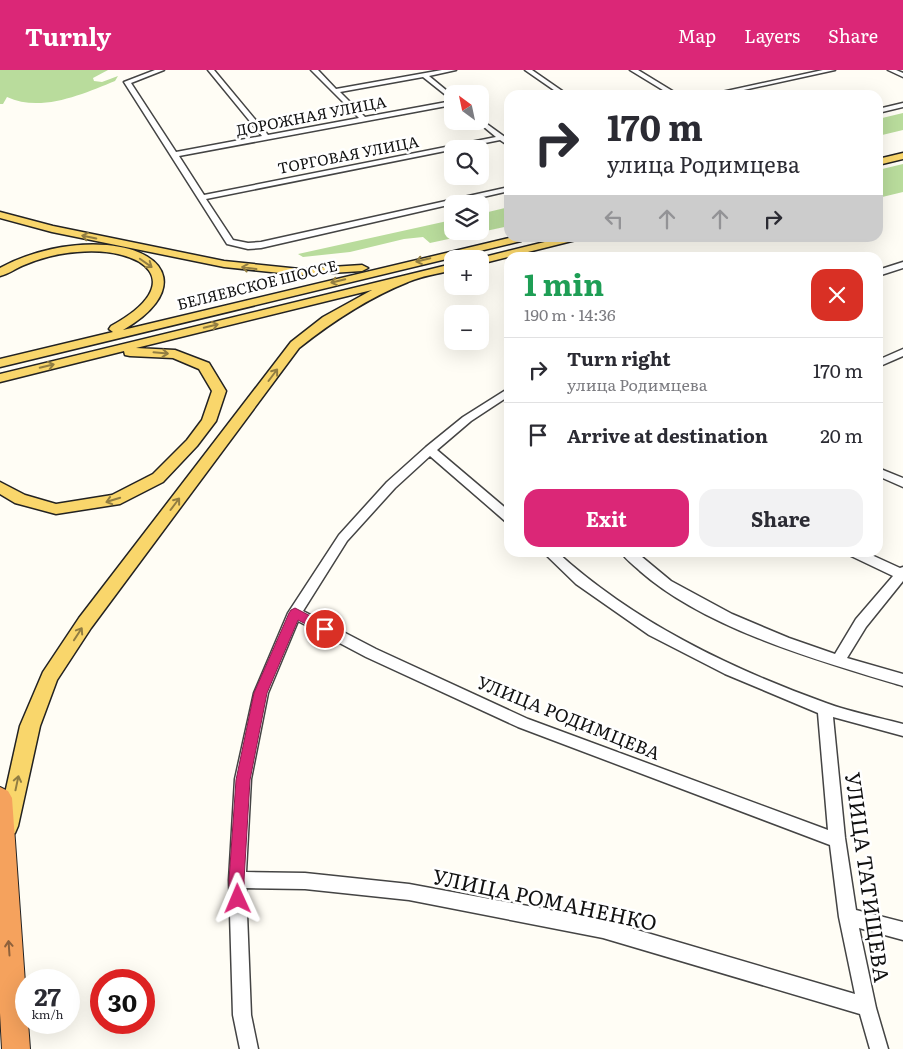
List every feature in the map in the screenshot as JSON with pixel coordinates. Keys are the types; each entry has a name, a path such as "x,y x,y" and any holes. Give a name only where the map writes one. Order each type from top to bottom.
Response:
{"highway":[{"path":"0,798 16,1049"}],"main road":[{"path":"883,155 903,150"},
{"path":"883,161 903,156"},
{"path":"0,215 52,229 224,264 300,272 403,272"},
{"name":"БЕЛЯЕВСКОЕ ШОССЕ","path":"0,363 94,347 403,272 507,242"},
{"path":"516,252 556,242"},
{"path":"0,273 27,260 56,252 88,248 120,251 148,262 156,271 161,283 156,297 138,317 94,347"},
{"path":"489,259 504,255"},
{"name":"БЕЛЯЕВСКОЕ ШОССЕ","path":"403,272 444,268"},
{"path":"3,848 30,726 49,677 85,623 295,345 327,320 403,272"},
{"path":"0,487 20,499 56,510 115,500 158,478 192,443 210,421 219,391 204,366 175,354 94,347"},
{"name":"БЕЛЯЕВСКОЕ ШОССЕ","path":"0,378 94,347"}],"street":[{"path":"161,70 127,82 230,242 248,246 261,244 504,190"},
{"path":"211,70 266,137"},
{"path":"314,70 363,119"},
{"path":"335,91 453,70"},
{"path":"528,70 558,90"},
{"path":"633,70 667,90"},
{"path":"735,90 832,70"},
{"path":"891,70 903,75"},
{"path":"424,75 444,91"},
{"name":"ДОРОЖНАЯ УЛИЦА","path":"174,155 444,104"},
{"path":"883,109 903,105"},
{"path":"489,128 504,140"},
{"name":"ТОРГОВАЯ УЛИЦА","path":"201,198 501,138"},
{"path":"883,271 903,265"},
{"path":"883,362 903,352"},
{"path":"249,1049 242,1014 237,880 243,780 261,693 295,613 342,538 391,485 430,450 466,419 504,397"},
{"path":"430,450 504,514"},
{"path":"883,474 903,483"},
{"path":"554,557 581,581 654,631 730,670 825,709 903,730"},
{"path":"633,557 671,588 744,626 838,661 903,680"},
{"path":"838,661 861,623 902,573 865,557"},
{"name":"УЛИЦА РОДИМЦЕВА","path":"295,613 371,653 524,723 836,840"},
{"name":"УЛИЦА ТАТИЩЕВА","path":"825,709 836,840 848,917 865,1006 879,1049"},
{"name":"УЛИЦА РОМАНЕНКО","path":"237,880 305,881 409,892 603,929 865,1006"},
{"path":"848,917 903,931"}],"green space":[{"path":"0,70 108,70 93,78 94,81 102,82 118,76 115,81 62,100 34,103 7,97 3,104 0,104"},
{"path":"903,113 903,130 883,135 883,118"},
{"path":"903,164 903,192 883,197 883,169"},
{"path":"504,208 504,227 489,230 489,212"},
{"path":"444,222 444,240 430,243 423,237 404,239 350,252 303,257 298,254"}],"route":[{"path":"238,899 237,880 243,780 261,693 295,613 325,629"}]}
